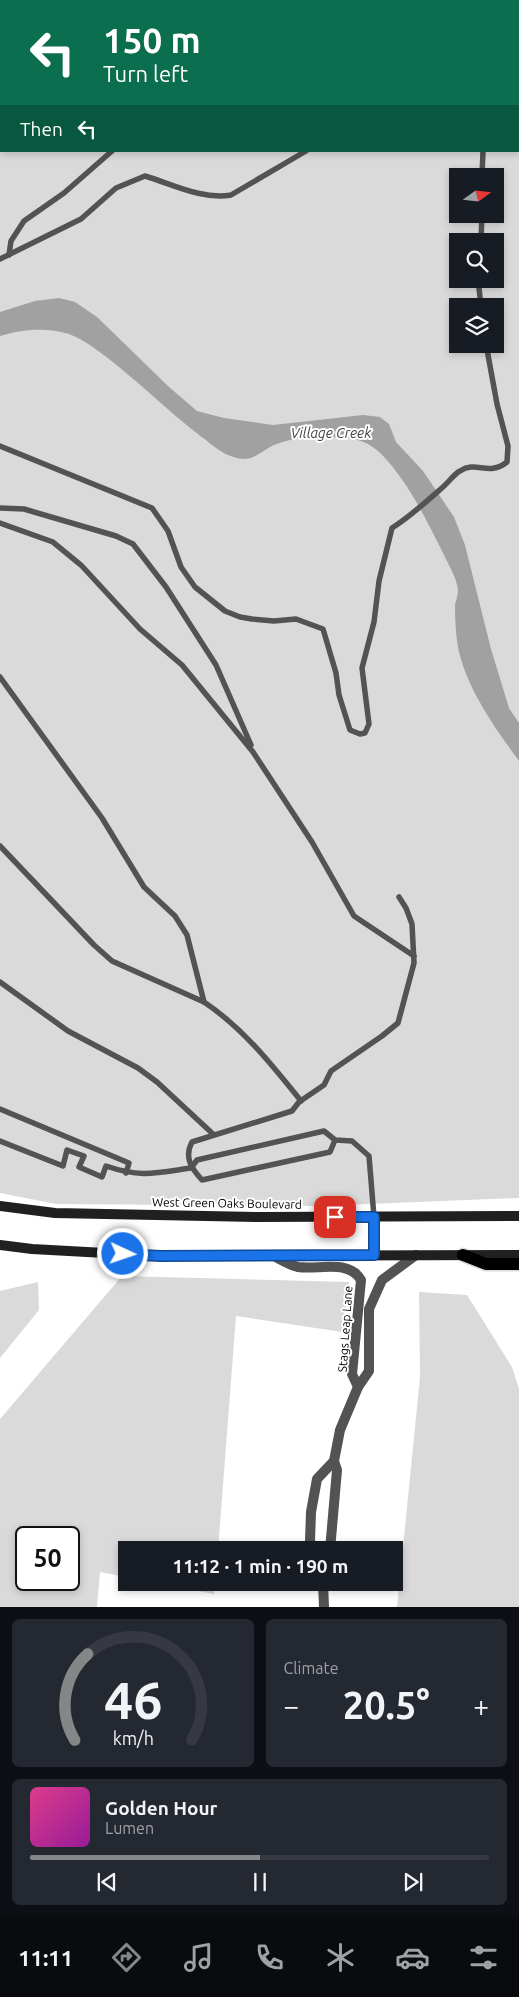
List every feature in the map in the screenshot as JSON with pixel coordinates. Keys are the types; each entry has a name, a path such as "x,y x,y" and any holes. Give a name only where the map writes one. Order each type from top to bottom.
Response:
{"main road":[{"name":"West Green Oaks Boulevard","path":"0,1206 56,1213 374,1217 519,1216"},
{"path":"374,1217 374,1255"},
{"path":"0,1245 32,1249 160,1256 271,1254 519,1255"},
{"path":"464,1255 486,1264 519,1264"}],"street":[{"name":"Stags Leap Lane","path":"271,1254 296,1267 346,1268 356,1272 361,1280 352,1374 358,1388"},
{"name":"Stags Leap Lane","path":"331,1541 337,1470 334,1461 340,1430 358,1388 368,1371 369,1309 382,1280 416,1255"},
{"path":"356,1330 369,1331"},
{"path":"310,1541 311,1512 317,1479 334,1461"},
{"path":"323,1591 324,1607"}],"lane":[{"path":"9,254 10,241 24,221 64,193 111,152"},
{"path":"0,259 80,219 116,188 145,176 204,195 218,197 231,195 304,152"},
{"path":"482,168 483,152"},
{"path":"0,446 152,508 168,531 181,567 190,580 195,587 225,611 252,619 296,619 323,628 347,722 350,730 360,734 365,733 369,724 362,668 374,622 379,581 392,528 409,517 459,471 472,466 487,470 499,468 507,462 508,446 497,404 488,353"},
{"path":"0,508 24,509 116,536 133,544 166,587 216,665 253,752"},
{"path":"0,523 53,542 81,565 140,629 182,665 253,752 312,842 354,916 414,956"},
{"path":"0,677 102,818 144,887 175,916 187,935 204,1002"},
{"path":"0,846 94,945 112,961 204,1002 221,1013 260,1051 301,1100"},
{"path":"335,1140 330,1152 202,1180 191,1168 188,1150 192,1142 292,1112 301,1100 324,1084 331,1070 398,1023 414,963 412,924 400,897"},
{"path":"0,982 68,1030 138,1068 214,1134"},
{"path":"0,1109 130,1163 126,1173"},
{"path":"0,1141 63,1166 68,1150 84,1156 79,1167 102,1177 106,1166 126,1173 147,1174 191,1168 197,1160 324,1131 335,1140 352,1141 369,1156 374,1217"}],"shaded area":[{"path":"0,152 519,152 519,1198 318,1206 56,1204 0,1193"},
{"path":"122,1276 349,1282 342,1332 236,1316 219,1541 118,1541 118,1575 100,1572 97,1607 0,1607 0,1419"},
{"path":"38,1282 39,1310 0,1358 0,1291"},
{"path":"419,1292 467,1295 512,1367 519,1389 519,1607 397,1607 399,1591 403,1591 403,1547 420,1377"},
{"path":"198,1591 214,1591 214,1594"}],"water":[{"name":"Village Creek","path":"59,298 75,302 97,317 169,387 197,411 224,418 273,425 363,415 380,417 389,424 396,442 423,471 454,517 465,545 491,649 509,708 519,723 519,761 484,709 463,667 456,635 455,605 458,590 454,576 432,530 413,497 400,476 384,456 368,444 360,441 342,437 320,437 285,441 248,459 236,458 221,451 199,435 95,348 79,339 69,334 52,330 26,330 0,336 0,312 35,301"}],"route":[{"path":"123,1254 160,1256 374,1255 374,1217 335,1217"}]}
